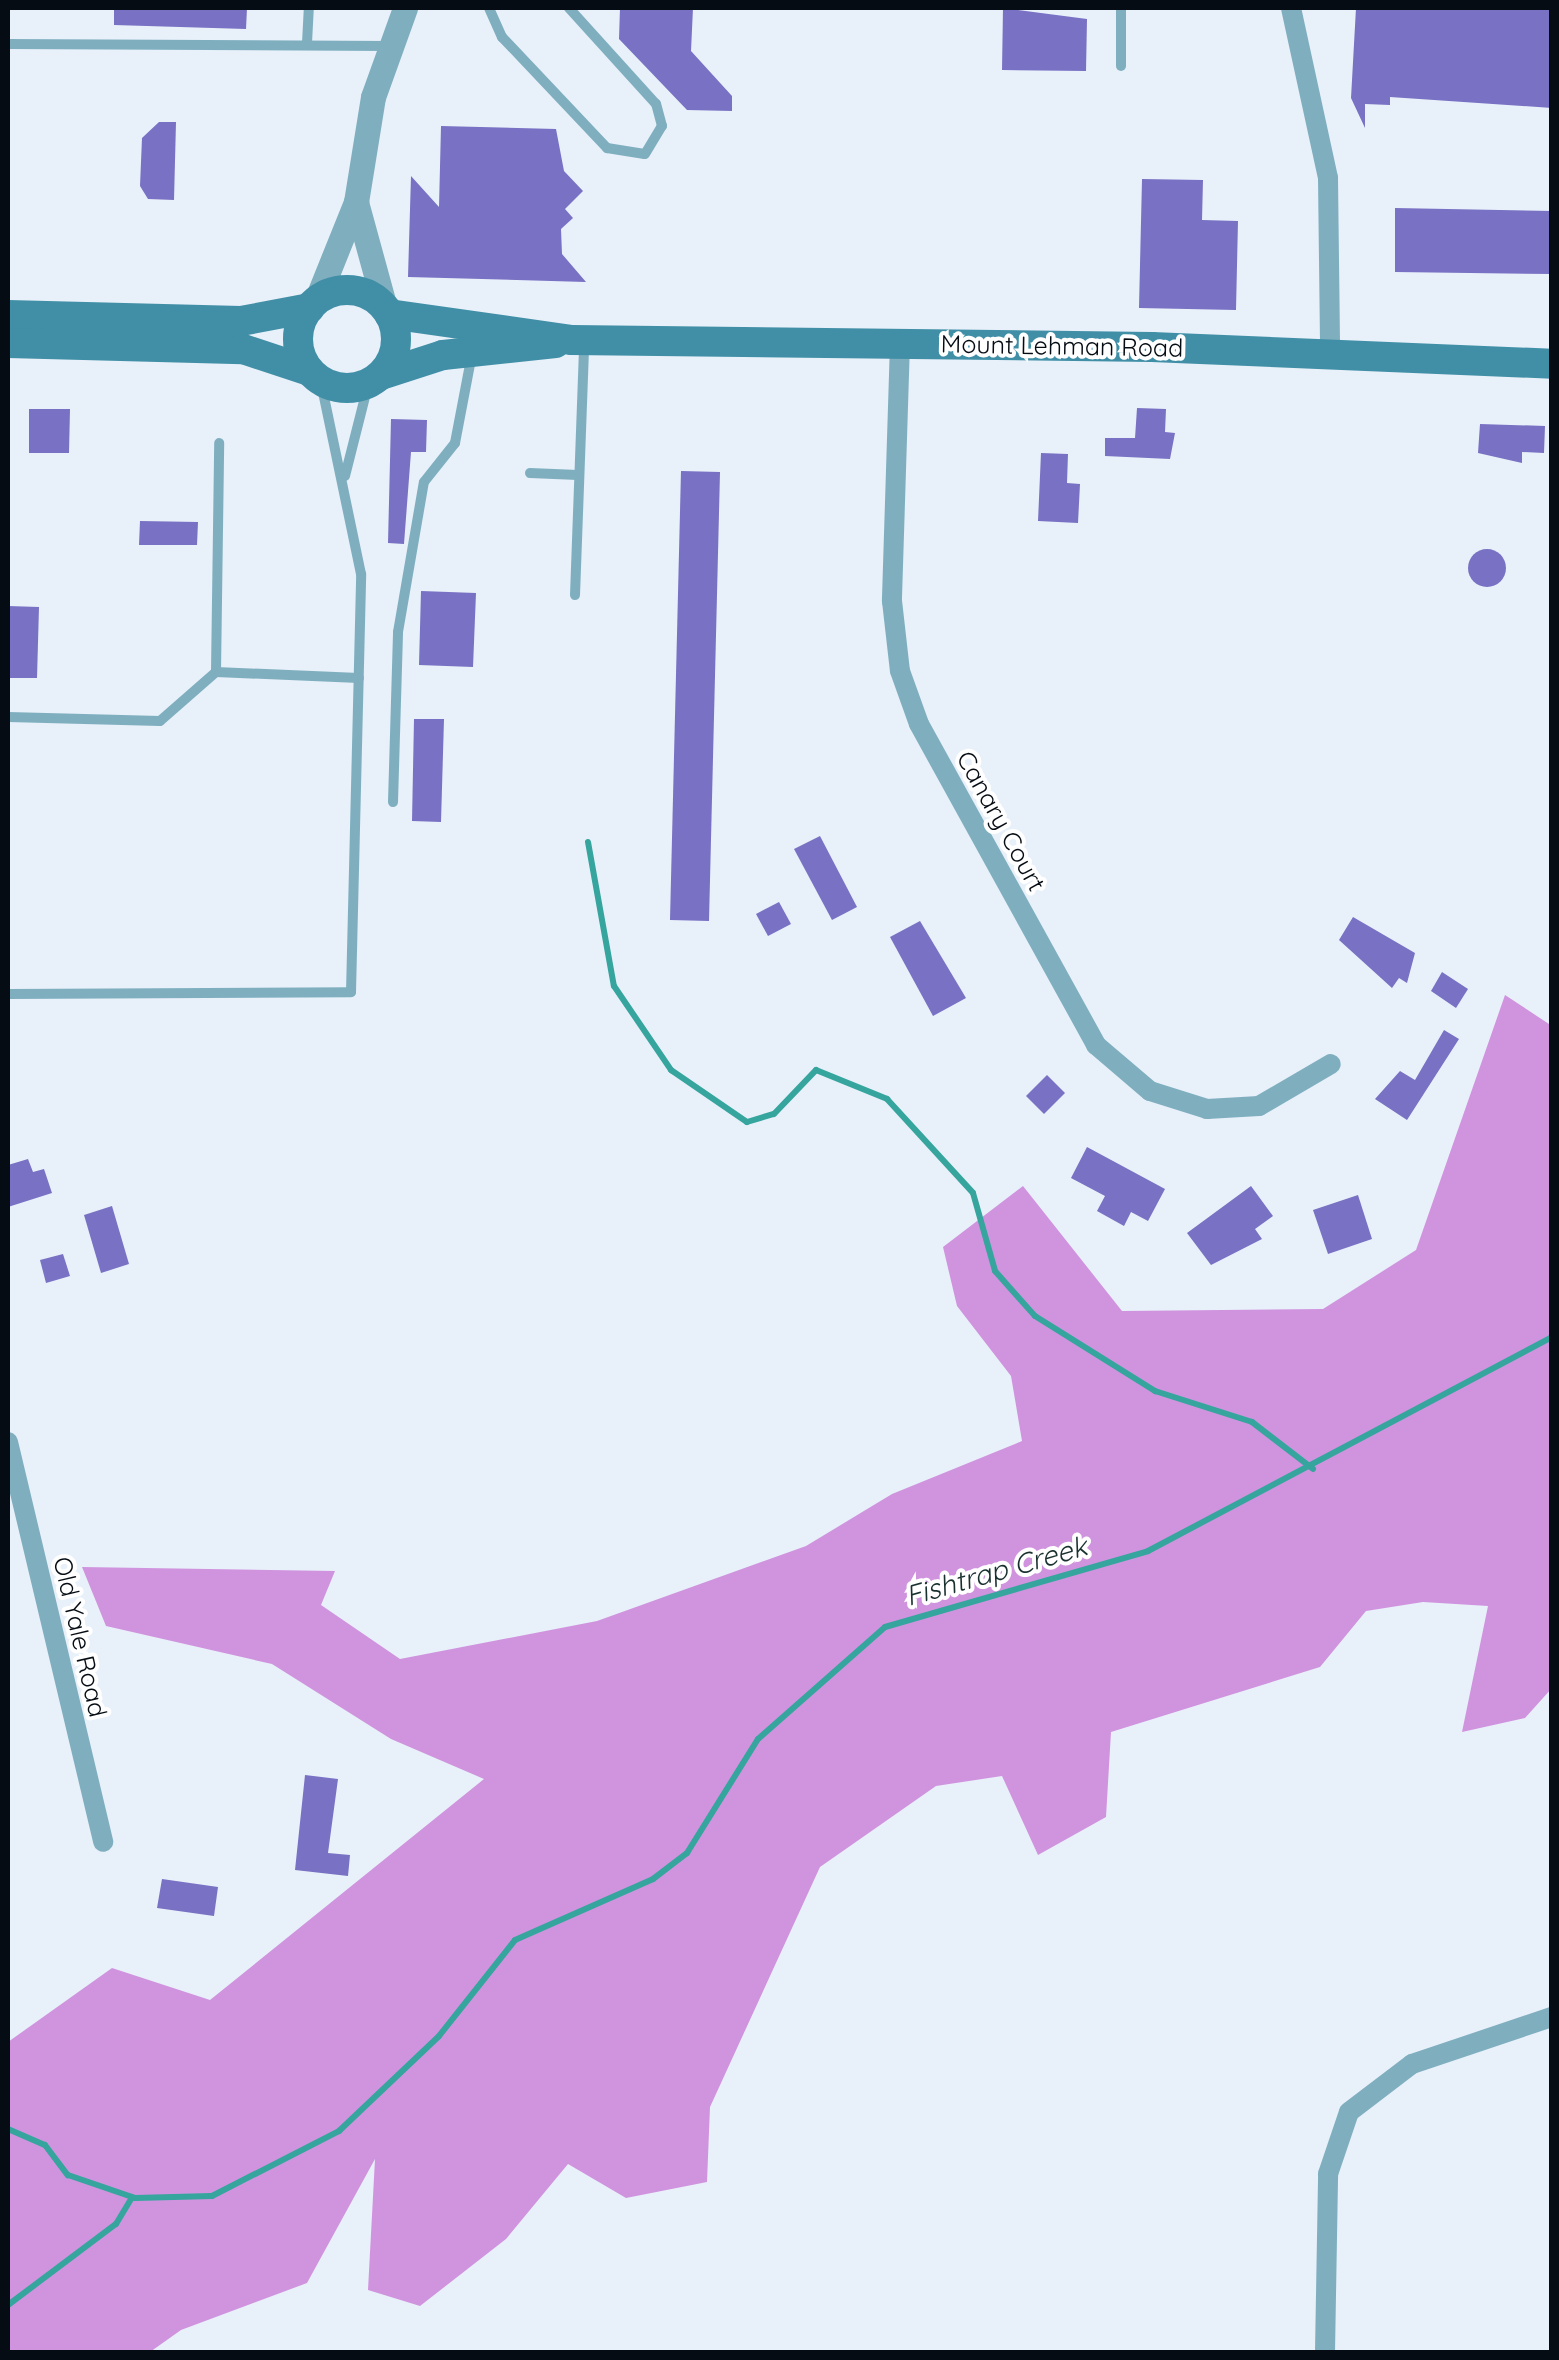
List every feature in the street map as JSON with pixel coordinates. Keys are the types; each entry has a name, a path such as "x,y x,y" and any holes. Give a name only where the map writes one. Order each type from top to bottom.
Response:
{"main road":[{"path":"8,316 240,321 314,304 348,290 387,311 396,346 374,380 315,376 243,349 8,343"},
{"path":"314,304 298,342 315,376"},
{"name":"Mount Lehman Road","path":"387,311 578,340"},
{"name":"Mount Lehman Road","path":"374,380 472,354 578,340 900,343 1552,364"}],"street":[{"path":"314,304 356,202 389,46 405,8"},
{"path":"1290,8 1328,178 1330,354"},
{"path":"356,202 387,311"},
{"name":"Canary Court","path":"900,343 892,601 900,671 919,724 1096,1045 1150,1091 1207,1109 1259,1106 1332,1064"},
{"name":"Old Yale Road","path":"8,1442 103,1842"},
{"path":"1325,2352 1328,2174 1349,2112 1412,2064 1552,2017"}],"lane":[{"path":"307,43 309,8"},
{"path":"488,8 502,37 607,148 646,154 662,126 656,104 569,8"},
{"path":"1121,8 1122,66"},
{"path":"8,44 389,46"},
{"path":"575,595 578,340"},
{"path":"393,802 398,632 424,482 455,443 472,354"},
{"path":"8,994 351,992 361,574 344,482 315,376"},
{"path":"344,482 374,380"},
{"path":"216,672 219,443"},
{"path":"530,472 578,475"},
{"path":"8,717 160,722 216,672 358,678"}],"shaded area":[{"path":"1505,995 1552,1026 1552,1688 1525,1718 1462,1732 1488,1606 1423,1602 1366,1611 1320,1667 1111,1732 1106,1817 1038,1855 1002,1776 936,1786 820,1867 710,2107 707,2182 626,2198 568,2164 506,2239 420,2306 368,2290 375,2159 307,2283 181,2330 150,2352 8,2352 8,2042 112,1968 210,2000 484,1779 391,1739 272,1664 106,1626 82,1567 335,1571 321,1605 400,1659 597,1621 806,1546 892,1494 1022,1441 1011,1376 957,1306 943,1247 1023,1186 1122,1311 1323,1309 1416,1250"}],"building":[{"path":"114,8 247,8 246,29 114,25"},
{"path":"620,8 693,8 691,51 732,96 732,111 687,110 619,39"},
{"path":"1003,8 1087,19 1086,71 1002,70"},
{"path":"1356,8 1552,8 1552,108 1390,97 1390,105 1365,104 1365,128 1351,98"},
{"path":"159,122 176,122 174,200 148,199 140,186 142,138"},
{"path":"441,126 556,129 564,171 583,191 565,209 573,218 561,229 562,254 586,282 408,277 411,176 439,207"},
{"path":"1142,179 1203,180 1202,220 1238,221 1236,310 1139,308"},
{"path":"1395,208 1552,211 1552,274 1395,272"},
{"path":"1137,408 1166,409 1165,432 1175,433 1170,459 1105,456 1105,438 1135,438"},
{"path":"29,409 70,409 69,453 29,453"},
{"path":"391,419 427,420 426,452 411,452 404,544 388,543"},
{"path":"1480,424 1545,426 1544,453 1522,452 1522,463 1478,453"},
{"path":"1041,453 1068,454 1067,483 1080,484 1078,523 1038,521"},
{"path":"681,471 720,472 709,921 670,920"},
{"path":"140,521 198,522 197,545 139,545"},
{"path":"1487,549 1500,555 1506,568 1500,581 1487,587 1474,581 1468,568 1474,555"},
{"path":"421,591 476,593 473,667 419,665"},
{"path":"8,606 39,607 37,678 8,678"},
{"path":"414,719 444,719 441,822 412,821"},
{"path":"820,836 857,907 832,920 794,849"},
{"path":"779,902 791,924 768,936 756,914"},
{"path":"1353,917 1415,953 1407,983 1399,978 1392,988 1339,940"},
{"path":"920,921 966,998 933,1016 890,937"},
{"path":"1442,972 1468,989 1456,1008 1431,991"},
{"path":"1444,1030 1459,1039 1407,1120 1375,1099 1400,1071 1415,1080"},
{"path":"1047,1075 1065,1093 1044,1114 1026,1096"},
{"path":"1087,1147 1165,1189 1148,1221 1131,1212 1124,1226 1097,1211 1105,1196 1071,1178"},
{"path":"28,1159 33,1172 44,1169 52,1193 8,1207 8,1165"},
{"path":"1251,1186 1273,1216 1255,1229 1262,1239 1211,1265 1187,1233"},
{"path":"1358,1195 1372,1239 1328,1254 1313,1210"},
{"path":"112,1206 129,1264 101,1273 84,1215"},
{"path":"63,1254 70,1276 46,1283 40,1260"},
{"path":"305,1775 338,1779 328,1853 350,1855 348,1876 295,1870"},
{"path":"162,1879 218,1887 214,1916 157,1908"}],"waterway":[{"path":"588,842 614,986 671,1070 747,1122 774,1114 816,1070 887,1099 973,1193 995,1271 1035,1316 1155,1391 1252,1422 1313,1469"},
{"name":"Fishtrap Creek","path":"8,2129 45,2145 68,2175 135,2198 212,2196 339,2131 439,2036 515,1940 653,1879 687,1853 758,1739 885,1627 1148,1551 1552,1337"},
{"name":"Fishtrap Creek","path":"8,2305 116,2224 132,2197"}]}
